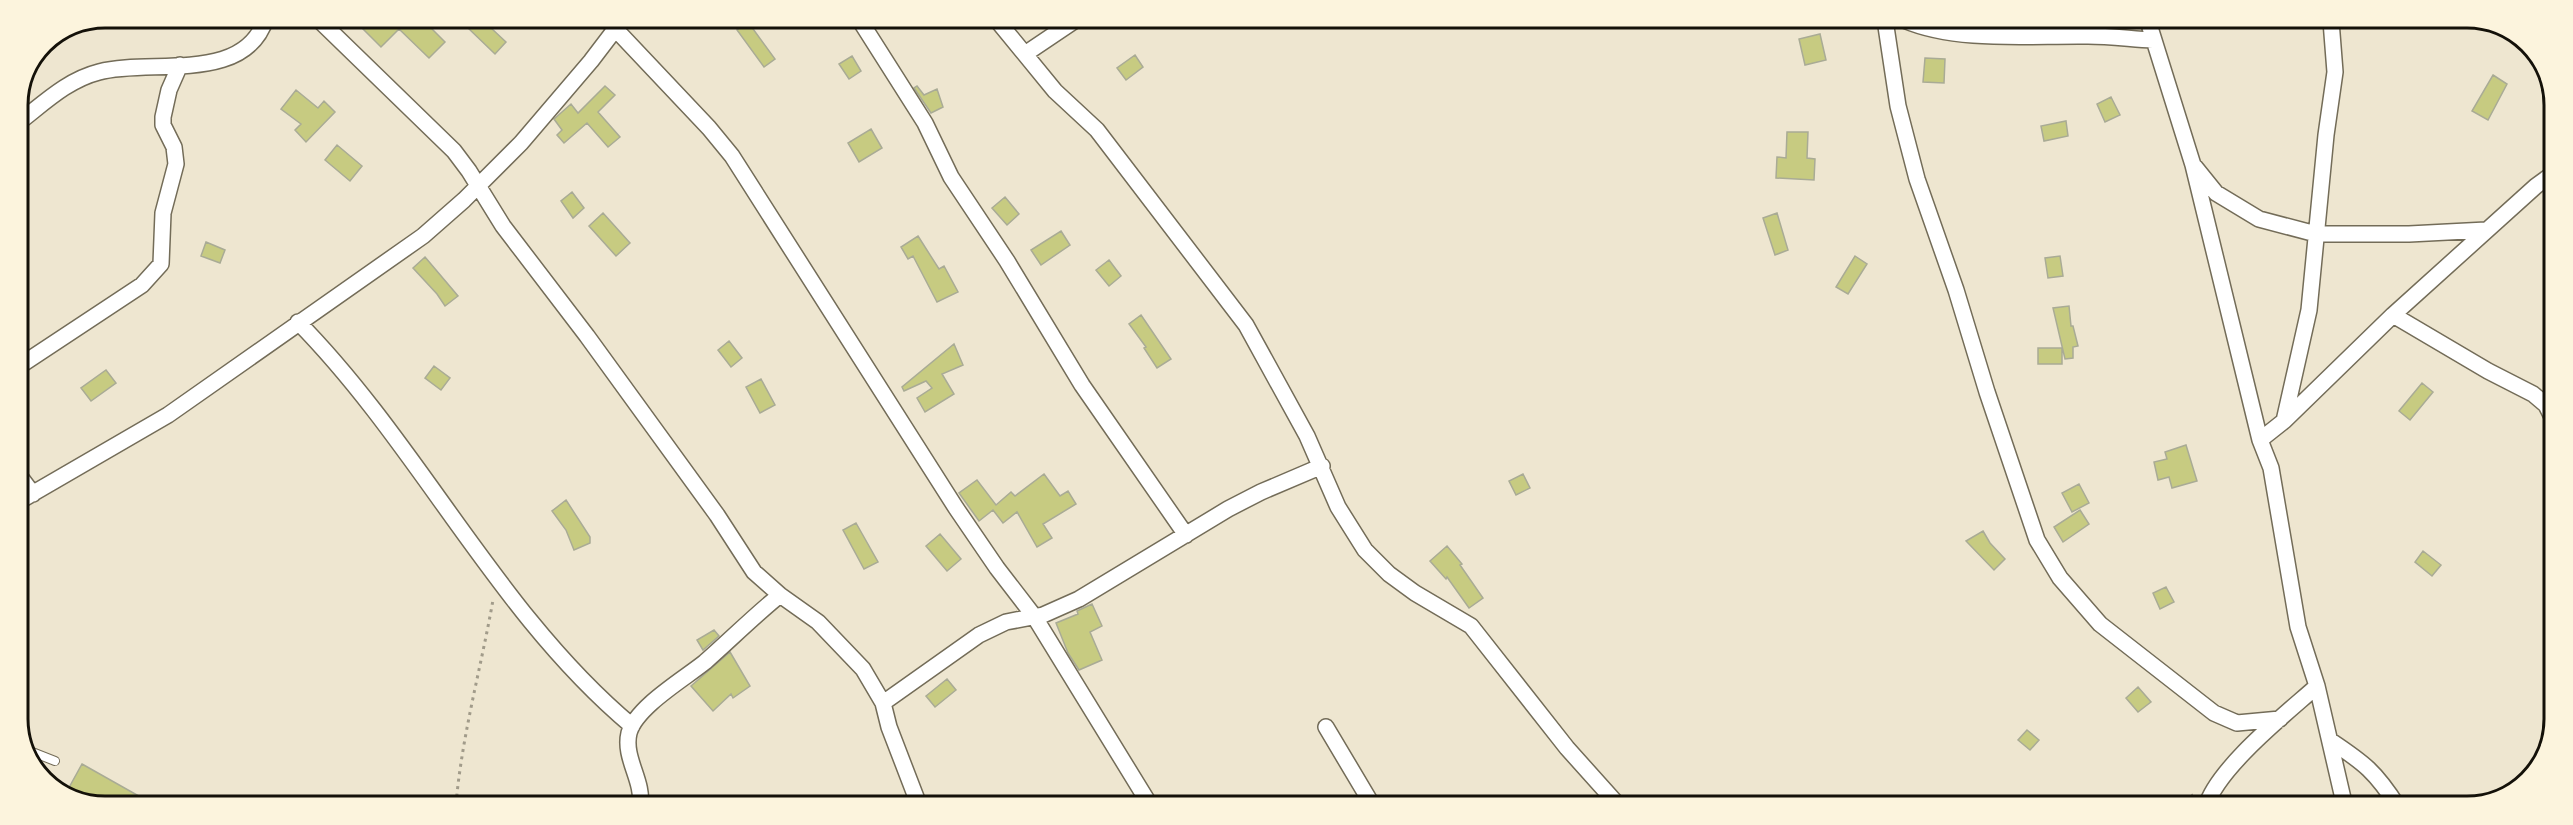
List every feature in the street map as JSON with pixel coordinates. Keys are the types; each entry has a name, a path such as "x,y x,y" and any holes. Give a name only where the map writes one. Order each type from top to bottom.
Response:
{"street":[{"path":"28,115 55,93 90,75 119,69 219,60 245,51 262,28"},
{"path":"327,28 454,151 503,226 587,336 717,515 754,572 780,595 818,622 863,669 883,703 889,727 916,796"},
{"path":"29,496 168,416 298,322 423,236 452,211 521,143 561,98 611,28"},
{"path":"620,28 732,156 956,508 997,568 1034,616 1144,796"},
{"path":"869,28 925,123 951,177 1007,261 1082,385 1186,536"},
{"path":"1003,28 1055,91 1097,130 1246,324 1322,466 1338,507 1365,550 1389,574 1414,593 1471,626 1567,748 1610,796"},
{"path":"1025,54 1064,28"},
{"path":"1886,28 1898,106 1917,179 2037,540 2060,578 2100,624 2214,713 2237,723 2280,720"},
{"path":"1929,28 1939,31 2005,36 2091,36 2152,28 2193,165 2260,440 2271,468 2298,627 2317,686 2343,796"},
{"path":"2284,421 2309,310 2326,135 2335,72 2332,28"},
{"path":"28,360 142,285 161,264 163,213 176,164 174,147 163,125 163,117 169,90 180,65"},
{"path":"2193,165 2216,193 2259,219 2316,234 2398,235 2486,230"},
{"path":"2260,440 2284,421 2393,315 2544,180"},
{"path":"2393,315 2488,371 2533,394 2544,403"},
{"path":"298,322 350,378 497,577 552,645 632,726"},
{"path":"883,703 979,635 1006,622 1049,613 1079,599 1228,509 1322,466"},
{"path":"29,488 33,494"},
{"path":"640,796 628,742 632,726 655,701 705,661 780,595"},
{"path":"2211,796 2216,786 2238,760 2317,686"},
{"path":"1326,727 1367,796"},
{"path":"2331,741 2366,764 2391,796"}],"lane":[{"path":"37,754 56,762"}],"path":[{"path":"457,796 471,698 484,650 497,577"},
{"path":"2191,796 2216,786"}],"building":[{"path":"362,28 431,28 445,42 429,58 399,29 381,47"},
{"path":"468,28 491,28 506,42 495,54"},
{"path":"752,28 775,59 764,67 737,30"},
{"path":"1820,34 1826,60 1805,65 1799,39"},
{"path":"1135,55 1143,67 1126,80 1117,68"},
{"path":"852,56 861,71 849,79 839,64"},
{"path":"1925,58 1945,59 1944,83 1923,82"},
{"path":"2493,75 2507,84 2488,120 2472,111"},
{"path":"605,86 615,95 598,112 620,137 608,147 587,123 564,143 557,135 562,130 554,119 571,104 578,113"},
{"path":"917,86 924,95 937,89 943,107 931,113 914,88"},
{"path":"296,90 318,108 324,101 335,112 306,142 295,130 301,124 281,109"},
{"path":"2111,97 2120,115 2105,122 2097,104"},
{"path":"2066,121 2068,136 2044,141 2041,126"},
{"path":"871,129 882,148 859,162 848,143"},
{"path":"1787,132 1808,132 1807,158 1815,159 1814,180 1776,178 1777,157 1786,158"},
{"path":"337,145 362,166 350,181 325,160"},
{"path":"572,192 584,208 573,218 561,201"},
{"path":"1005,197 1019,214 1007,225 992,208"},
{"path":"603,213 630,243 616,256 589,226"},
{"path":"1777,213 1788,250 1775,255 1763,218"},
{"path":"1061,231 1070,245 1041,265 1031,250"},
{"path":"918,236 939,269 944,266 958,292 937,302 913,256 908,259 901,247"},
{"path":"206,242 225,250 220,263 201,256"},
{"path":"1855,256 1867,264 1848,294 1836,287"},
{"path":"2060,256 2063,276 2048,278 2045,258"},
{"path":"425,257 458,296 445,306 413,268"},
{"path":"1109,260 1121,276 1109,286 1096,270"},
{"path":"2069,306 2071,326 2073,326 2078,346 2073,347 2073,358 2065,359 2053,308"},
{"path":"1141,315 1171,359 1157,368 1144,348 1146,347 1129,324"},
{"path":"729,341 742,358 731,367 718,350"},
{"path":"954,344 963,365 942,374 954,394 925,412 917,398 932,388 926,381 904,391 902,387"},
{"path":"2038,348 2062,348 2062,364 2038,364"},
{"path":"434,366 450,378 441,390 425,378"},
{"path":"106,370 116,383 91,401 81,388"},
{"path":"761,379 775,405 760,413 746,387"},
{"path":"2422,383 2433,392 2410,420 2399,411"},
{"path":"2186,445 2197,481 2172,488 2169,477 2158,480 2154,462 2167,459 2165,452"},
{"path":"1044,474 1060,496 1068,491 1076,504 1043,524 1052,538 1037,547 1017,512 1003,523 993,510 979,521 959,493 977,480 996,505 1011,492 1015,496"},
{"path":"1523,474 1530,488 1516,495 1509,481"},
{"path":"2079,484 2089,503 2072,512 2062,493"},
{"path":"566,500 590,537 590,543 574,550 566,530 552,511"},
{"path":"2080,510 2089,524 2063,542 2054,527"},
{"path":"856,523 878,562 864,569 843,530"},
{"path":"1983,531 1990,543 2005,559 1994,570 1966,541"},
{"path":"940,534 961,559 947,571 926,546"},
{"path":"1447,546 1462,564 1460,565 1483,598 1469,608 1447,577 1446,579 1430,561"},
{"path":"2423,551 2441,565 2432,576 2415,562"},
{"path":"2166,587 2174,602 2160,609 2153,593"},
{"path":"1092,604 1102,626 1090,632 1102,660 1079,670 1068,653 1056,623 1078,614 1077,611"},
{"path":"714,630 719,636 703,650 697,640"},
{"path":"730,652 750,686 733,698 731,694 713,711 691,686"},
{"path":"947,679 956,690 935,707 926,696"},
{"path":"2138,687 2151,702 2138,712 2126,698"},
{"path":"2027,730 2039,740 2030,750 2018,740"},
{"path":"82,764 139,796 95,796 69,788"}]}
